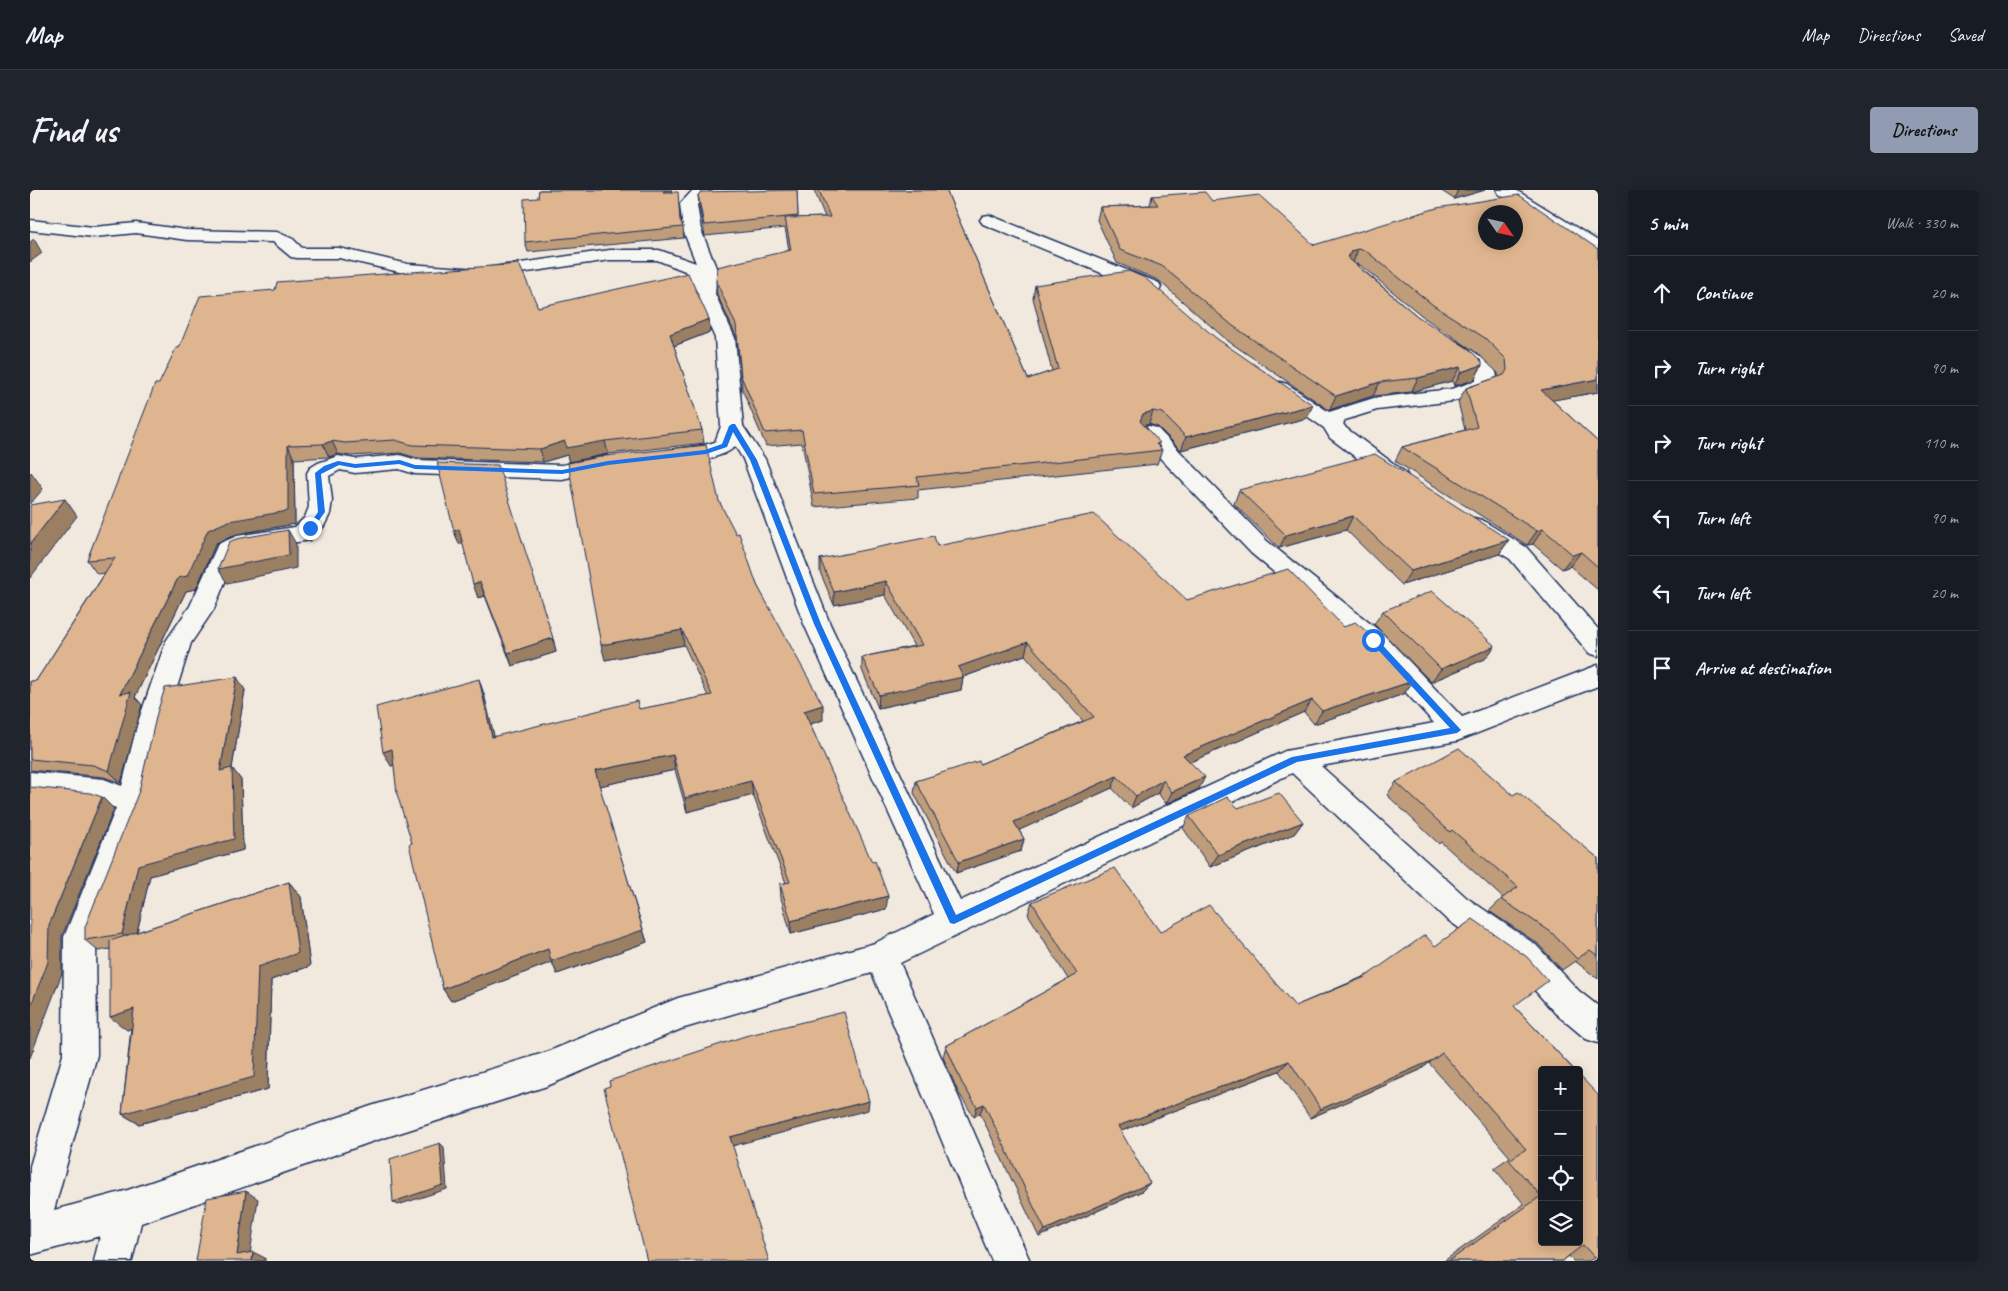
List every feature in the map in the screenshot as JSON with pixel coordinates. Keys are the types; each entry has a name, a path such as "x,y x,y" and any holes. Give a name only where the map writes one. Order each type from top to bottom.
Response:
{"street":[{"path":"702,190 688,204 692,230 708,270 706,294"},
{"path":"1505,190 1598,250"},
{"path":"989,220 1150,285 1162,297"},
{"path":"30,225 94,232 136,228 187,235 277,237 287,243 296,253 340,253 408,269 479,274 610,255 659,255 692,268 706,294 725,338 732,426 724,446 706,452 651,458"},
{"path":"1332,424 1337,416 1374,404 1454,395 1487,384 1486,373 1469,358 1433,334"},
{"path":"1265,377 1332,424 1338,433 1414,488"},
{"path":"732,426 754,460 817,624 954,920"},
{"path":"1149,433 1259,547 1373,640 1457,730"},
{"path":"30,1230 80,1055 80,937 133,802 151,725 179,641 201,609 226,550 237,544 302,534 310,528 321,512 318,473 338,463 355,466 400,462 415,467 562,472 625,461"},
{"path":"1454,513 1518,553 1598,646"},
{"path":"30,1236 125,1210 371,1124 547,1069 678,1014 881,956 1295,759 1457,730 1598,675"},
{"path":"1295,759 1456,908 1525,956 1567,1002 1598,1027"},
{"path":"30,784 104,790 133,802"},
{"path":"881,956 1012,1261"},
{"path":"114,1261 125,1210"}],"building":[{"path":"539,190 665,190 663,192 678,192 680,220 683,227 525,242 524,199 538,198"},
{"path":"797,190 798,216 704,225 698,195 701,192"},
{"path":"819,190 946,190 1028,379 1058,369 1035,285 1129,271 1145,278 1216,338 1313,405 1186,437 1162,413 1153,411 1143,414 1140,421 1160,443 1156,444 1162,450 917,477 919,485 814,494 802,430 765,433 741,376 736,325 716,281 717,267 791,250 785,218 830,217"},
{"path":"1205,192 1212,201 1259,195 1314,245 1437,208 1519,195 1598,249 1598,379 1541,390 1598,442 1598,567 1581,552 1573,555 1543,529 1537,531 1402,447 1477,427 1466,388 1504,375 1507,370 1506,359 1485,338 1433,305 1366,251 1358,249 1351,251 1348,258 1417,316 1469,349 1482,362 1482,365 1461,372 1460,367 1418,378 1380,382 1336,396 1233,326 1162,266 1120,250 1100,207 1158,205 1152,196"},
{"path":"519,264 538,307 688,273 709,319 670,334 702,430 605,441 566,448 565,441 540,449 412,445 395,440 345,443 332,441 323,444 288,445 288,511 229,521 208,530 187,576 178,578 120,694 131,692 109,771 93,765 30,759 30,681 36,681 115,558 87,560 155,384 159,384 176,348 179,348 200,296 275,290 277,282"},
{"path":"706,445 719,501 736,534 739,533 757,585 823,705 804,711 872,862 875,861 888,896 791,921 780,884 790,882 751,781 685,798 673,755 595,771 643,930 551,961 548,949 443,989 409,844 412,843 397,794 392,749 383,752 376,707 479,679 492,737 637,701 639,709 712,695 682,630 601,645 568,463 605,456"},
{"path":"1375,454 1509,540 1411,571 1353,516 1286,535 1239,490"},
{"path":"437,463 498,465 553,638 508,653 480,582 473,584 459,529 454,531"},
{"path":"65,499 30,544 30,505"},
{"path":"1094,514 1187,600 1288,569 1344,627 1355,622 1371,635 1413,681 1322,711 1312,700 1183,755 1205,777 1172,792 1163,780 1136,796 1117,776 1014,822 1024,839 959,862 916,781 979,761 980,764 1094,717 1028,642 958,667 963,677 879,695 862,657 922,645 886,581 834,592 820,559 934,536 937,546"},
{"path":"288,530 289,555 218,569 229,542 236,539"},
{"path":"1432,591 1495,646 1441,669 1383,611"},
{"path":"237,677 220,771 232,768 234,839 138,865 122,934 85,940 85,927 139,791 157,713 165,688"},
{"path":"1459,748 1513,795 1518,792 1598,858 1598,956 1590,950 1577,959 1551,932 1501,899 1518,887 1452,830 1450,832 1396,782"},
{"path":"30,787 90,793 102,797 49,925 48,962 30,1008"},
{"path":"1279,793 1303,822 1218,855 1189,816 1227,797 1238,808"},
{"path":"1115,868 1160,932 1209,905 1295,1006 1365,977 1425,935 1435,946 1473,919 1527,957 1548,981 1514,1006 1570,1066 1538,1066 1538,1193 1509,1160 1526,1149 1442,1053 1433,1060 1321,1109 1289,1061 1118,1126 1150,1183 1045,1230 984,1104 977,1107 962,1083 946,1046 1077,974 1032,902"},
{"path":"289,882 298,953 258,967 254,1077 122,1114 134,1009 110,1017 110,941"},
{"path":"844,1012 869,1101 730,1137 769,1261 647,1261 604,1088 610,1086 609,1081 745,1036"},
{"path":"1583,1079 1598,1095 1598,1256 1595,1258 1583,1245"},
{"path":"440,1143 443,1185 393,1202 390,1159"},
{"path":"246,1191 237,1255 253,1252 252,1261 196,1261 207,1198"},
{"path":"1538,1198 1538,1246 1582,1246 1562,1261 1449,1261"}],"route":[{"path":"310,528 321,512 318,473 338,463 355,466 400,462 415,467 562,472 608,463 706,452 724,446 732,426 754,460 770,497 817,624 954,920 1295,759 1457,730 1373,640"}]}
